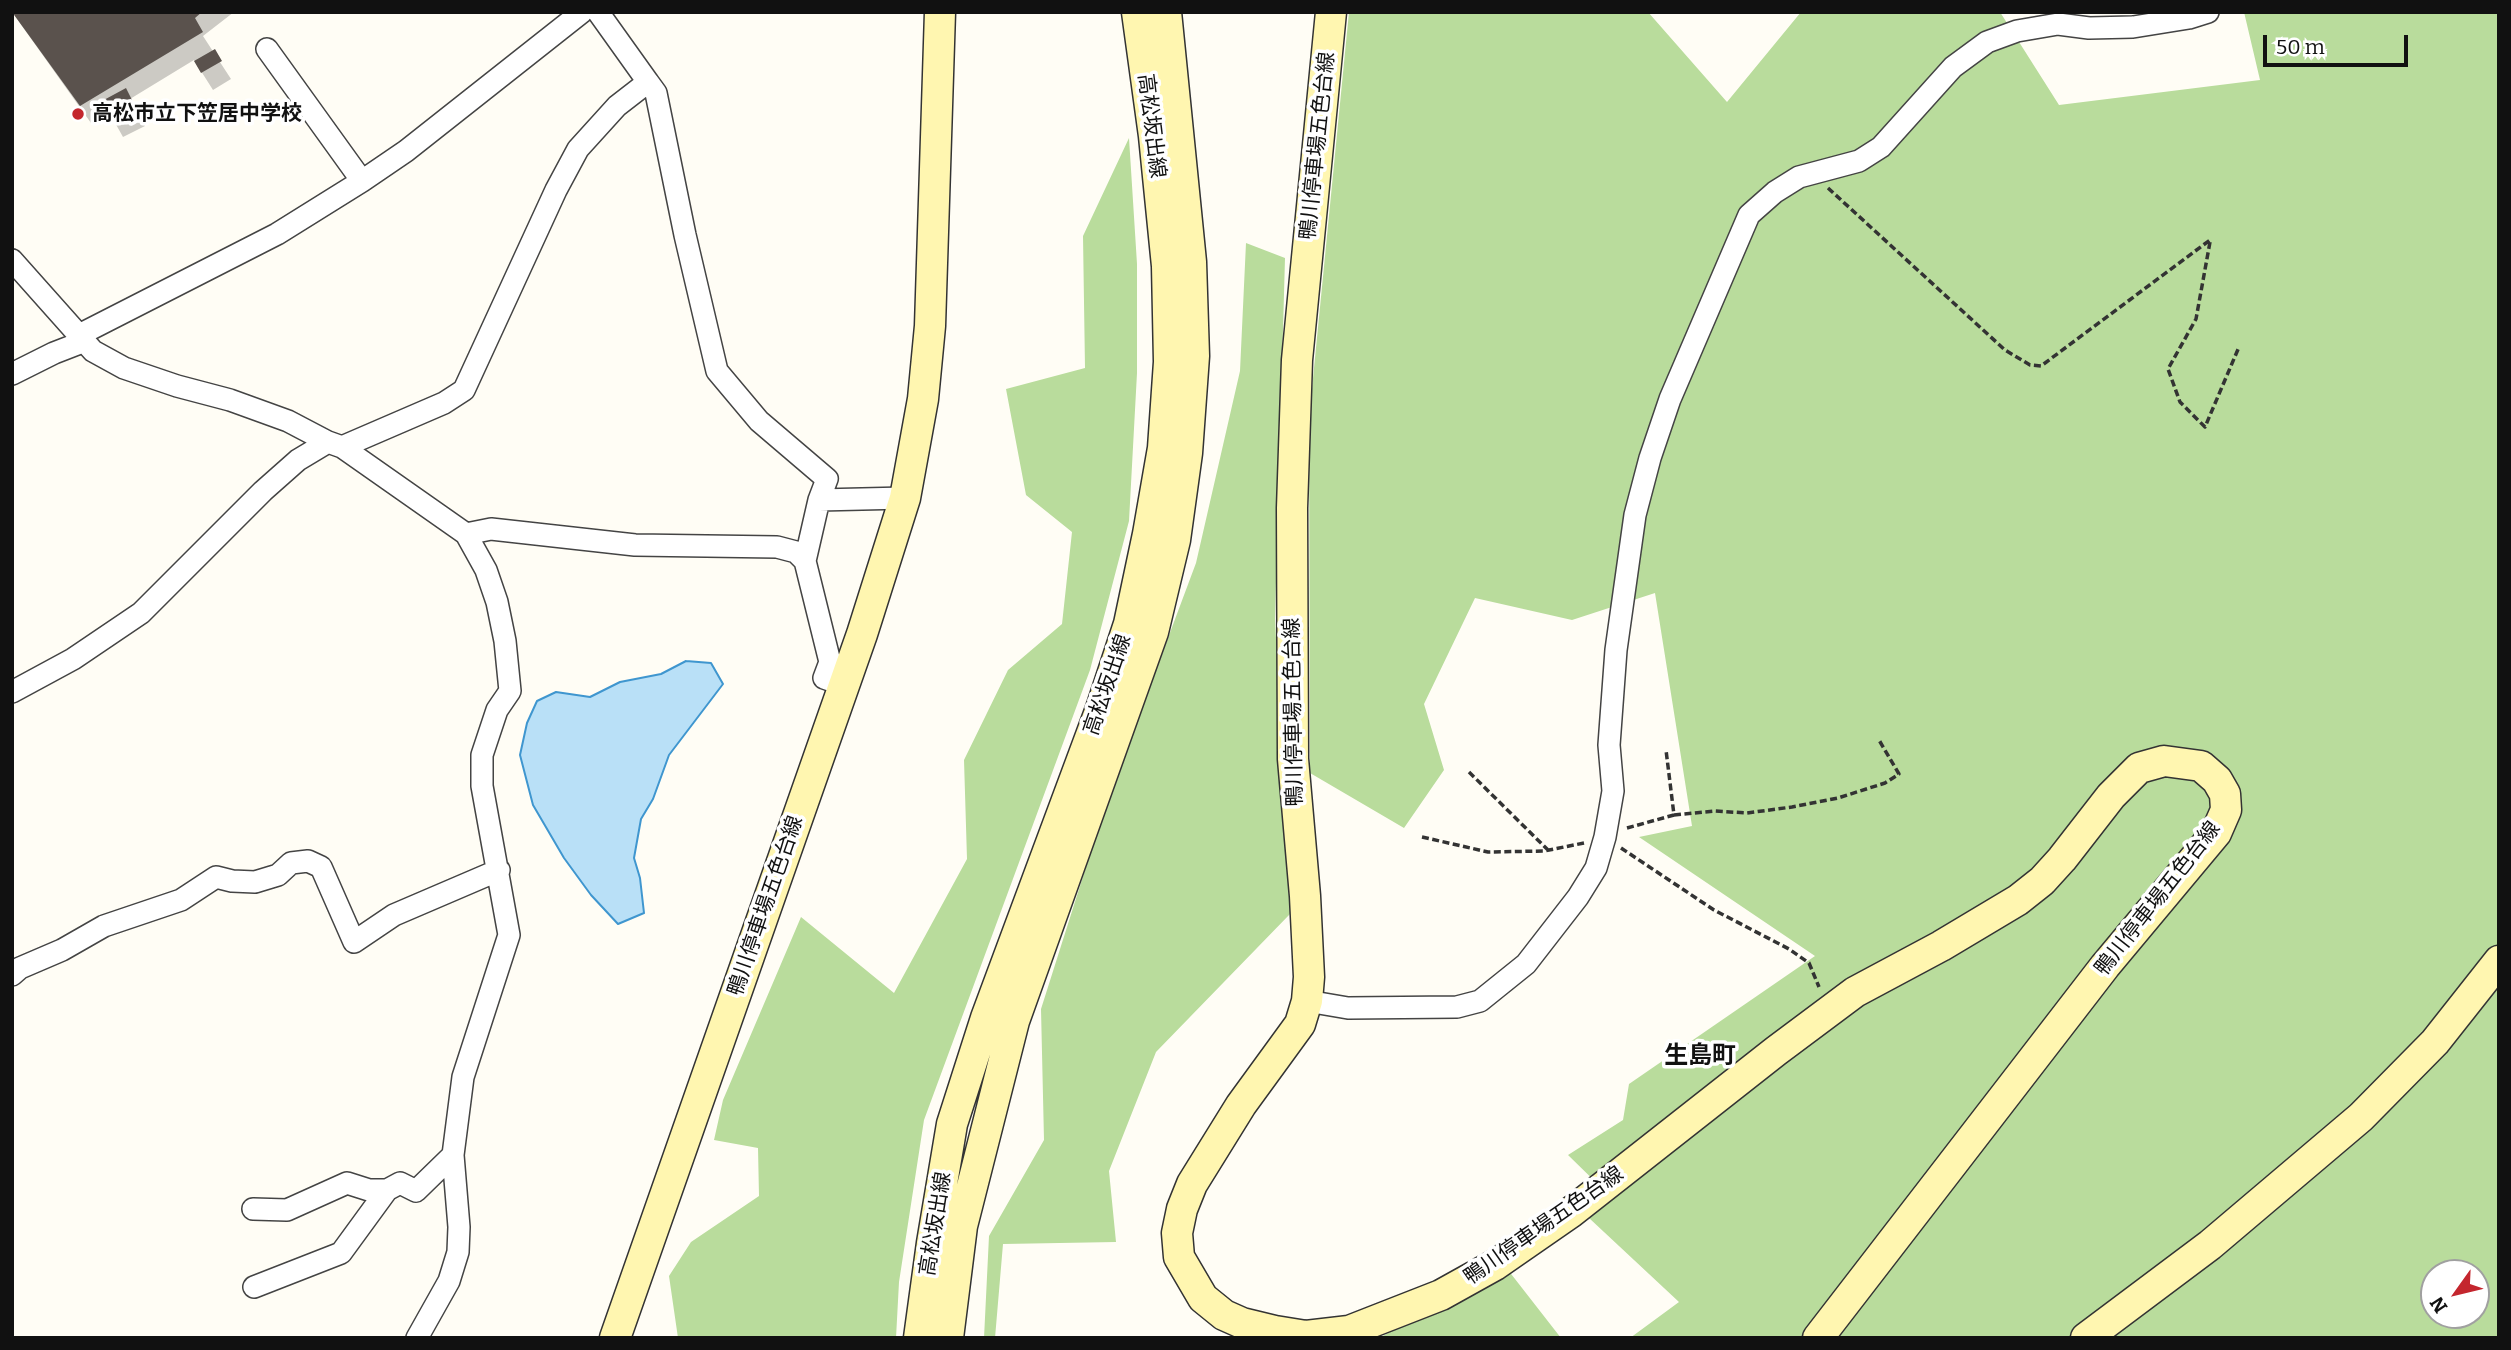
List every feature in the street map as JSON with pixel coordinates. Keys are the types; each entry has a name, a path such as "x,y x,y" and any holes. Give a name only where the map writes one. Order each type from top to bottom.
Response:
{"main road":[{"name":"鴨川停車場五色台線","path":"614,1338 844,685 905,498 923,399 930,326 940,12"},
{"name":"高松坂出線","path":"919,1338 952,1124 986,1018 1102,706 1129,624 1149,534 1163,448 1169,362 1167,266 1154,136 1136,12"},
{"name":"高松坂出線","path":"948,1338 962,1226 1014,1021 1153,632 1175,541 1187,453 1194,356 1190,249 1166,12"},
{"name":"鴨川停車場五色台線","path":"1331,12 1297,360 1292,508 1293,759 1305,896 1309,977 1307,1001 1300,1024 1241,1105 1201,1168 1182,1209 1177,1233 1178,1257 1203,1298 1224,1315 1264,1329 1306,1336 1349,1331 1441,1295 1495,1265 1570,1213 1855,992 1982,923 2034,887 2063,859 2111,796 2139,768 2164,761 2201,766 2217,780 2225,794 2226,810 2216,833 2111,958 1818,1338"},
{"path":"2086,1338 2210,1245 2361,1117 2435,1042 2499,961"}],"street":[{"path":"12,374 277,234 362,181 407,151 582,12"},
{"path":"598,12 656,93 717,371 760,421 827,479 819,500 805,561 830,662 824,678 844,685"},
{"path":"1307,1001 1348,1008 1457,1007 1480,1001 1526,964 1578,897 1596,868 1605,837 1613,791 1609,745 1616,650 1635,515 1650,458 1670,399 1749,215 1775,192 1800,177 1859,161 1881,147 1952,67 1987,42 2017,31 2058,24 2089,28 2133,27 2189,18 2208,12"},
{"path":"268,49 362,181"},
{"path":"12,692 73,659 141,613 263,491 298,460 444,403 464,390 556,190 578,149 617,106 648,82"},
{"path":"12,260 93,351 124,368 230,400 288,421 335,444 466,534 490,581 505,641 510,691 497,710 482,755 482,786 509,935 463,1077 453,1155 459,1227 458,1252 449,1281 417,1338"},
{"path":"819,500 905,498"},
{"path":"466,534 491,529 635,545 777,547 796,552 805,561"},
{"path":"12,975 20,968 62,950 104,926 181,900 216,877 255,882 278,875 291,863 308,861 321,867 355,942 394,915 499,870"},
{"path":"254,1287 341,1253 387,1190 400,1183 416,1191 453,1155"},
{"path":"253,1209 287,1210 347,1183 369,1190 387,1190"}],"path":[{"path":"1813,174 2005,350 2030,365 2041,366 2210,240 2196,319 2168,369 2180,402 2205,427 2239,347"},
{"path":"1422,838 1488,852 1548,850 1605,837 1615,831 1674,815 1714,811 1746,813 1838,798 1885,783 1899,774 1879,740"},
{"path":"1666,750 1674,815"},
{"path":"1469,772 1548,850"},
{"path":"1605,837 1611,844 1628,850 1714,910 1790,949 1809,963 1817,978 1827,1013"}],"green space":[{"path":"1349,12 1648,12 1727,102 1801,12 2000,12 2059,105 2260,80 2244,12 2499,12 2499,1338 1630,1338 1679,1302 1589,1218 1612,1198 1568,1155 1623,1120 1629,1084 1815,956 1639,837 1692,826 1655,593 1572,620 1475,598 1424,704 1444,770 1404,828 1310,773 1309,419"},
{"path":"1129,138 1137,264 1137,373 1129,521 1090,670 924,1120 899,1282 896,1338 678,1338 669,1276 691,1242 759,1196 758,1148 714,1140 723,1100 801,917 894,993 967,859 964,760 1008,670 1062,624 1072,532 1026,495 1006,389 1085,368 1083,236"},
{"path":"1246,243 1285,258 1275,618 1290,914 1156,1052 1109,1171 1116,1242 1003,1244 995,1338 984,1338 989,1236 1044,1140 1041,1009 1106,804 1196,563 1240,371"},
{"path":"1508,1270 1561,1338 1379,1338"}],"water":[{"path":"686,661 711,663 723,684 669,755 653,799 641,819 634,858 640,878 644,913 618,924 591,895 564,858 533,805 520,755 527,723 537,701 556,692 590,697 620,682 661,674"}],"building":[{"path":"12,12 202,12 195,18 203,32 80,106"},
{"path":"215,49 222,61 201,73 194,61"},
{"path":"126,88 136,108 112,120 102,101"}],"place":[{"name":"高松市立下笠居中学校","path":"78,114"}],"district":[{"name":"生島町","path":"1700,1056"}]}
